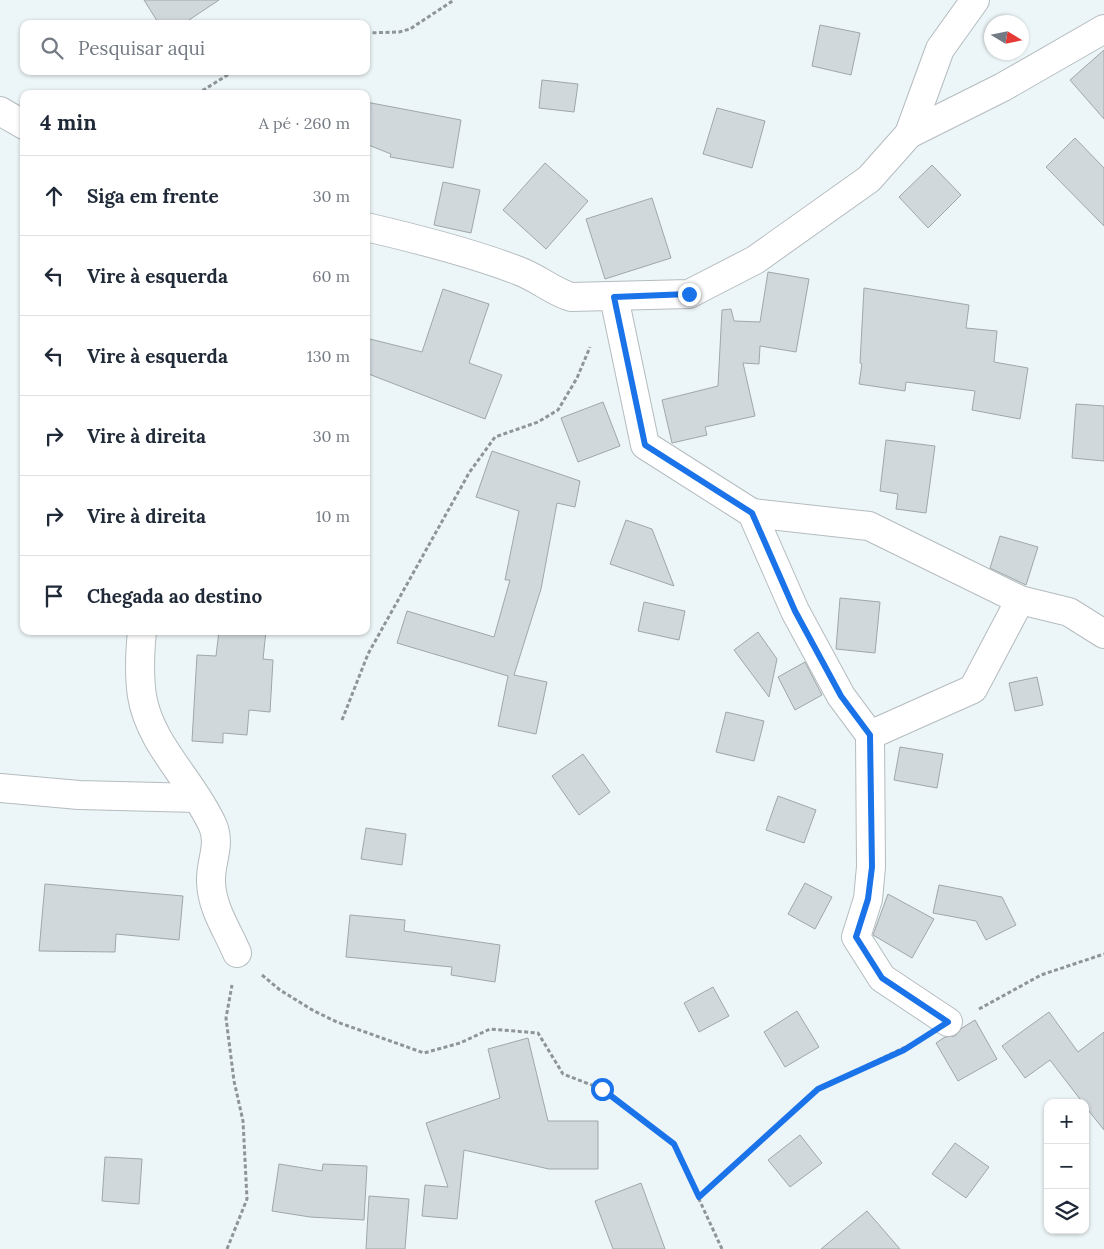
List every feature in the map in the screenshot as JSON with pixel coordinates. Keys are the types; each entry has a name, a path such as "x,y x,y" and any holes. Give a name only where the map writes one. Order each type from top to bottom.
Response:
{"street":[{"path":"370,228 424,241 518,270 558,293 571,297 689,294 755,260 869,179 909,134 940,49 975,0"},
{"path":"909,134 1003,87 1104,29"},
{"path":"0,111 20,123"},
{"path":"612,297 645,445 752,513 869,526 1020,600 1069,612 1104,634"},
{"path":"752,513 795,611 841,696 870,735 872,867 868,899 856,937 882,978 948,1022"},
{"path":"870,735 972,689 1020,600"},
{"path":"142,635 142,696 161,742 213,827 218,844 211,881 216,910 237,953"},
{"path":"0,788 79,795 197,798"}],"path":[{"path":"370,33 399,32 410,29 454,0"},
{"path":"204,90 228,75"},
{"path":"342,720 368,654 469,473 495,437 538,422 558,410 577,378 612,297"},
{"path":"237,953 280,990 314,1011 337,1022 424,1052 460,1043 490,1029 538,1034 563,1074 602,1089 674,1144 722,1249"},
{"path":"227,1249 247,1199 243,1121 234,1081 226,1018 237,953"},
{"path":"986,1006 1041,974 1104,954"},
{"path":"699,1197 818,1089 904,1050 948,1022"}],"building":[{"path":"144,0 219,0 189,20 156,20"},
{"path":"820,25 860,33 851,75 812,66"},
{"path":"1104,50 1104,119 1070,80"},
{"path":"542,80 578,84 574,112 539,108"},
{"path":"370,103 461,120 453,168 390,157 391,154 370,146"},
{"path":"717,108 765,121 752,168 703,154"},
{"path":"1075,138 1104,168 1104,226 1046,167"},
{"path":"545,163 588,201 546,249 503,210"},
{"path":"932,165 961,195 928,228 899,197"},
{"path":"443,182 480,190 471,233 434,225"},
{"path":"652,198 671,258 605,279 586,219"},
{"path":"768,272 809,279 796,352 760,346 759,364 743,363 755,416 705,427 707,435 672,443 662,400 718,386 722,310 731,309 734,321 760,322"},
{"path":"864,288 969,305 966,328 997,331 994,362 1028,368 1020,419 972,410 975,391 906,382 905,391 859,384 862,364 860,363"},
{"path":"443,289 489,304 469,363 502,375 485,419 370,375 370,339 422,352"},
{"path":"603,402 620,446 578,462 561,418"},
{"path":"1076,404 1104,406 1104,461 1072,458"},
{"path":"886,440 935,446 926,513 896,509 898,494 880,491"},
{"path":"492,451 580,481 575,507 557,503 541,589 514,675 547,682 536,734 498,726 508,676 397,643 407,611 494,637 510,580 505,580 519,511 476,497"},
{"path":"626,520 652,529 674,586 610,564"},
{"path":"1000,536 1038,547 1026,585 990,568"},
{"path":"840,598 880,602 875,653 836,649"},
{"path":"644,602 685,611 679,640 638,631"},
{"path":"758,632 777,659 769,697 734,650"},
{"path":"219,635 266,635 263,659 273,660 270,712 249,710 247,735 223,733 223,743 192,741 197,655 216,656"},
{"path":"805,662 822,695 795,710 778,677"},
{"path":"1037,677 1043,705 1015,711 1009,683"},
{"path":"726,712 764,721 754,761 716,752"},
{"path":"900,747 943,754 937,788 894,780"},
{"path":"583,754 610,792 579,815 552,776"},
{"path":"778,796 816,810 804,843 766,830"},
{"path":"366,828 406,834 402,865 361,859"},
{"path":"805,883 832,897 815,929 788,914"},
{"path":"45,884 183,896 179,940 116,934 115,952 39,951"},
{"path":"939,885 1002,897 1016,925 986,940 976,921 933,913"},
{"path":"888,894 934,919 912,958 873,935"},
{"path":"350,915 405,920 404,931 500,945 495,982 451,975 452,967 346,957"},
{"path":"713,987 729,1016 699,1032 684,1003"},
{"path":"797,1011 819,1047 785,1067 764,1032"},
{"path":"1049,1012 1078,1052 1104,1032 1104,1130 1089,1111 1089,1099 1080,1099 1050,1060 1025,1078 1002,1046"},
{"path":"975,1020 997,1059 958,1081 936,1043 945,1037 955,1036 962,1028"},
{"path":"528,1038 548,1121 598,1121 598,1169 549,1169 464,1150 457,1219 422,1216 425,1185 448,1187 426,1123 500,1098 488,1049"},
{"path":"800,1135 822,1163 790,1187 768,1160"},
{"path":"955,1143 989,1167 966,1198 932,1174"},
{"path":"105,1157 142,1159 139,1204 102,1201"},
{"path":"279,1164 322,1171 323,1164 367,1166 364,1220 310,1217 272,1211"},
{"path":"641,1183 665,1249 613,1249 595,1201"},
{"path":"369,1196 409,1199 405,1249 366,1249"},
{"path":"867,1211 900,1249 821,1249"}],"route":[{"path":"602,1089 674,1144 699,1197 818,1089 904,1050 948,1022 882,978 856,937 868,899 872,867 870,735 841,696 795,611 752,513 645,445 614,297 689,294"}]}
